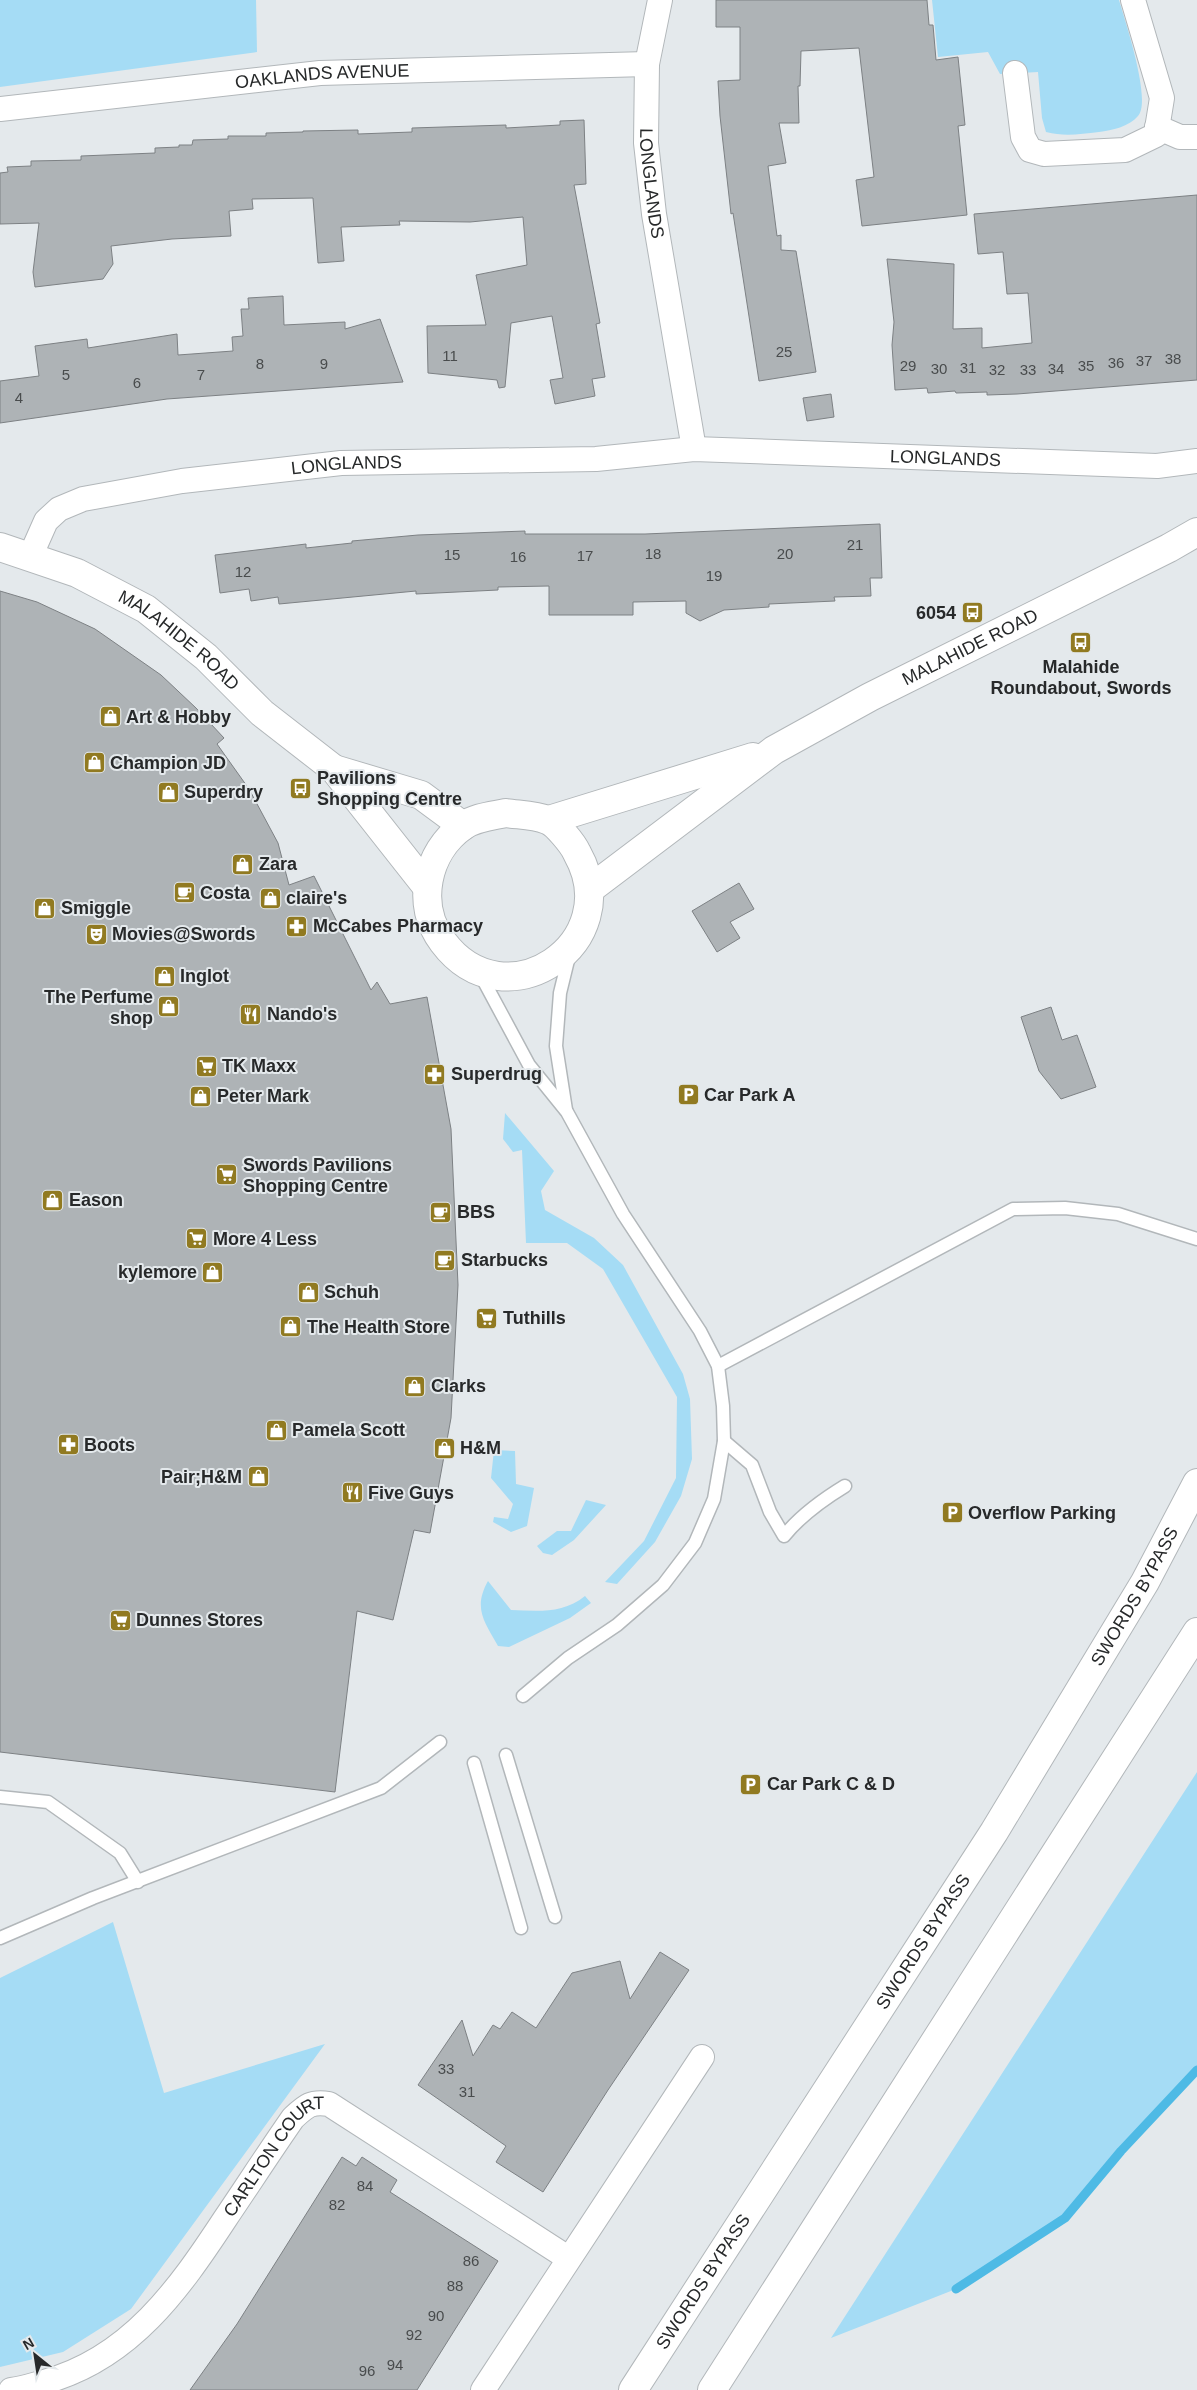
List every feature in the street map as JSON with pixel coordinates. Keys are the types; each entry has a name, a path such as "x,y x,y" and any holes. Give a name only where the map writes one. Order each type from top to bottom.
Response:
{"main road":[{"name":"MALAHIDE ROAD","path":"590,889 774,750 895,685 1169,548 1197,532"},
{"name":"MALAHIDE ROAD","path":"0,547 77,573 146,609 206,657 262,713 334,769 426,886"},
{"name":"MALAHIDE ROAD","path":"1169,548 1197,548"},
{"name":"MALAHIDE ROAD","path":"549,820 774,750"},
{"name":"MALAHIDE ROAD","path":"334,769 421,795 463,826"},
{"path":"506,813 549,820 573,844 584,866 590,889 589,910 582,929 571,946 556,961 536,972 515,976 480,974 451,953 436,934 428,911 426,886 432,865 443,846 463,826 481,818 506,813"},
{"name":"SWORDS BYPASS","path":"633,2390 994,1832 1145,1582 1197,1483"},
{"path":"712,2390 1197,1632"}],"street":[{"name":"LONGLANDS","path":"660,0 647,64 646,143 654,214 694,449"},
{"path":"1015,73 1023,137 1030,150 1044,154 1125,150 1156,135 1162,98 1133,0"},
{"name":"OAKLANDS AVENUE","path":"0,110 320,74 647,64"},
{"path":"1157,127 1180,137 1197,137"},
{"name":"LONGLANDS","path":"30,557 46,521 59,509 83,499 182,481 340,463 596,459 694,449 1157,466 1197,461"},
{"path":"483,2390 568,2258 702,2057"},
{"name":"CARLTON COURT","path":"11,2390 54,2380 88,2366 118,2348 146,2324 170,2298 195,2264 293,2118 305,2106 317,2102 329,2104 568,2258"}],"lane":[{"path":"567,1112 556,1046 560,993 571,946"},
{"path":"480,974 529,1065 567,1112 623,1214 700,1331 718,1366 723,1406 724,1441 714,1499 695,1543 663,1585 617,1625 568,1658 523,1696"},
{"path":"718,1366 1013,1209 1065,1208 1118,1214 1182,1236 1197,1239"},
{"path":"1182,1236 1197,1249"},
{"path":"724,1441 752,1465 770,1512 784,1536 796,1522 822,1500 845,1486"},
{"path":"0,1938 138,1882 381,1788 440,1742"},
{"path":"506,1755 556,1918"},
{"path":"474,1763 521,1928"},
{"path":"0,1797 48,1802 120,1854 138,1882"}],"shaded area":[{"path":"0,0 256,0 257,52 0,87"},
{"path":"932,0 1119,0 1140,78 1142,94 1141,108 1138,116 1125,125 1104,131 1066,135 1046,132 1042,118 1038,72 1000,74 988,52 938,57"},
{"path":"505,1113 554,1171 541,1191 545,1210 594,1238 623,1265 683,1374 690,1399 692,1459 681,1496 655,1542 617,1584 605,1582 644,1541 676,1478 677,1397 603,1269 567,1243 526,1243 522,1150 513,1152 503,1139"},
{"path":"494,1450 515,1451 516,1484 534,1488 527,1526 511,1532 493,1522 494,1517 508,1519 513,1504 491,1478"},
{"path":"586,1500 606,1505 574,1540 552,1555 543,1553 537,1546 557,1531 571,1531"},
{"path":"488,1581 511,1610 540,1611 559,1609 577,1602 585,1596 591,1603 570,1618 509,1647 498,1646 482,1614 481,1599"},
{"path":"1197,1772 1197,2070 1121,2151 1065,2218 956,2289 831,2338"},
{"path":"113,1922 164,2093 325,2044 131,2309 63,2352 0,2367 0,1978"}],"building":[{"path":"716,0 927,0 929,25 933,25 936,60 958,57 965,125 958,126 967,215 862,226 856,180 874,177 859,48 801,51 800,86 798,86 799,123 779,123 786,163 768,166 777,236 781,235 781,250 796,251 816,372 759,381 733,213 731,214 718,81 740,80 740,27 716,27"},
{"path":"584,120 586,184 574,185 600,323 596,324 605,377 592,379 595,396 555,404 550,380 563,378 552,316 511,323 505,387 499,388 497,380 428,373 427,326 486,325 476,275 527,265 523,217 470,222 399,221 400,225 341,227 344,261 318,263 313,198 252,199 253,209 229,211 231,236 172,239 111,246 113,264 103,279 35,287 33,272 39,223 0,224 0,173 8,172 7,167 31,166 31,161 81,160 81,156 155,153 155,148 192,145 193,140 228,139 228,136 266,136 266,133 358,130 358,134 412,132 412,128 506,125 506,128 560,125 560,121"},
{"path":"1197,195 1197,380 987,395 987,392 956,393 955,391 928,393 927,388 895,390 892,345 894,322 887,259 954,264 953,329 982,328 982,348 1032,343 1028,293 1007,294 1003,252 978,254 974,214"},
{"path":"283,296 284,325 345,322 345,329 380,319 403,382 167,399 0,423 0,381 39,376 35,346 87,339 88,348 177,334 178,355 233,351 232,337 243,336 241,309 249,309 248,298"},
{"path":"831,394 834,417 807,421 803,398"},
{"path":"880,524 882,578 870,578 871,596 834,597 835,601 769,604 769,607 724,610 700,621 686,613 686,601 633,602 633,615 549,615 549,586 498,587 498,590 416,594 416,591 279,604 278,597 251,601 249,589 220,593 215,555 306,544 306,548 352,543 352,541 418,535 525,531 525,534 645,534"},
{"name":"Swords Pavilions Shopping Centre","path":"0,591 37,602 95,629 161,675 196,708 224,738 217,744 249,789 278,843 289,885 314,876 371,990 377,982 390,1004 427,997 451,1129 458,1285 451,1418 430,1533 414,1530 393,1620 357,1611 335,1792 0,1752"},
{"path":"739,883 754,909 730,922 740,938 717,952 692,911"},
{"path":"1051,1007 1062,1040 1077,1035 1096,1087 1061,1099 1039,1071 1021,1017"},
{"path":"660,1952 689,1970 608,2090 543,2192 496,2162 506,2146 418,2085 462,2020 473,2056 493,2025 500,2029 512,2012 536,2028 572,1973 620,1961 630,1999"},
{"path":"342,2157 356,2166 362,2157 397,2180 390,2192 498,2261 417,2390 190,2390 237,2324"}],"waterway":[{"path":"956,2289 1065,2218 1121,2151 1197,2070"}],"place":[{"name":"6054","path":"972,613"},
{"name":"Malahide Roundabout, Swords","path":"1081,642"},
{"name":"Art & Hobby","path":"110,717"},
{"name":"Champion JD","path":"94,763"},
{"name":"Pavilions Shopping Centre","path":"301,788"},
{"name":"Superdry","path":"168,792"},
{"name":"Zara","path":"243,864"},
{"name":"Costa","path":"184,893"},
{"name":"claire's","path":"270,898"},
{"name":"Smiggle","path":"45,908"},
{"name":"McCabes Pharmacy","path":"297,926"},
{"name":"Movies@Swords","path":"96,934"},
{"name":"Inglot","path":"164,976"},
{"name":"The Perfume shop","path":"169,1007"},
{"name":"Nando's","path":"251,1014"},
{"name":"TK Maxx","path":"206,1066"},
{"name":"Superdrug","path":"435,1074"},
{"name":"Car Park A","path":"688,1095"},
{"name":"Peter Mark","path":"201,1096"},
{"name":"Swords Pavilions Shopping Centre","path":"227,1175"},
{"name":"Eason","path":"53,1200"},
{"name":"BBS","path":"441,1212"},
{"name":"More 4 Less","path":"197,1239"},
{"name":"Starbucks","path":"445,1260"},
{"name":"kylemore","path":"213,1272"},
{"name":"Schuh","path":"308,1292"},
{"name":"Tuthills","path":"487,1318"},
{"name":"The Health Store","path":"291,1327"},
{"name":"Clarks","path":"415,1386"},
{"name":"Pamela Scott","path":"276,1430"},
{"name":"Boots","path":"68,1445"},
{"name":"H&M","path":"444,1448"},
{"name":"Pair;H&M","path":"258,1477"},
{"name":"Five Guys","path":"352,1493"},
{"name":"Overflow Parking","path":"952,1513"},
{"name":"Dunnes Stores","path":"120,1620"},
{"name":"Car Park C & D","path":"751,1784"}]}
